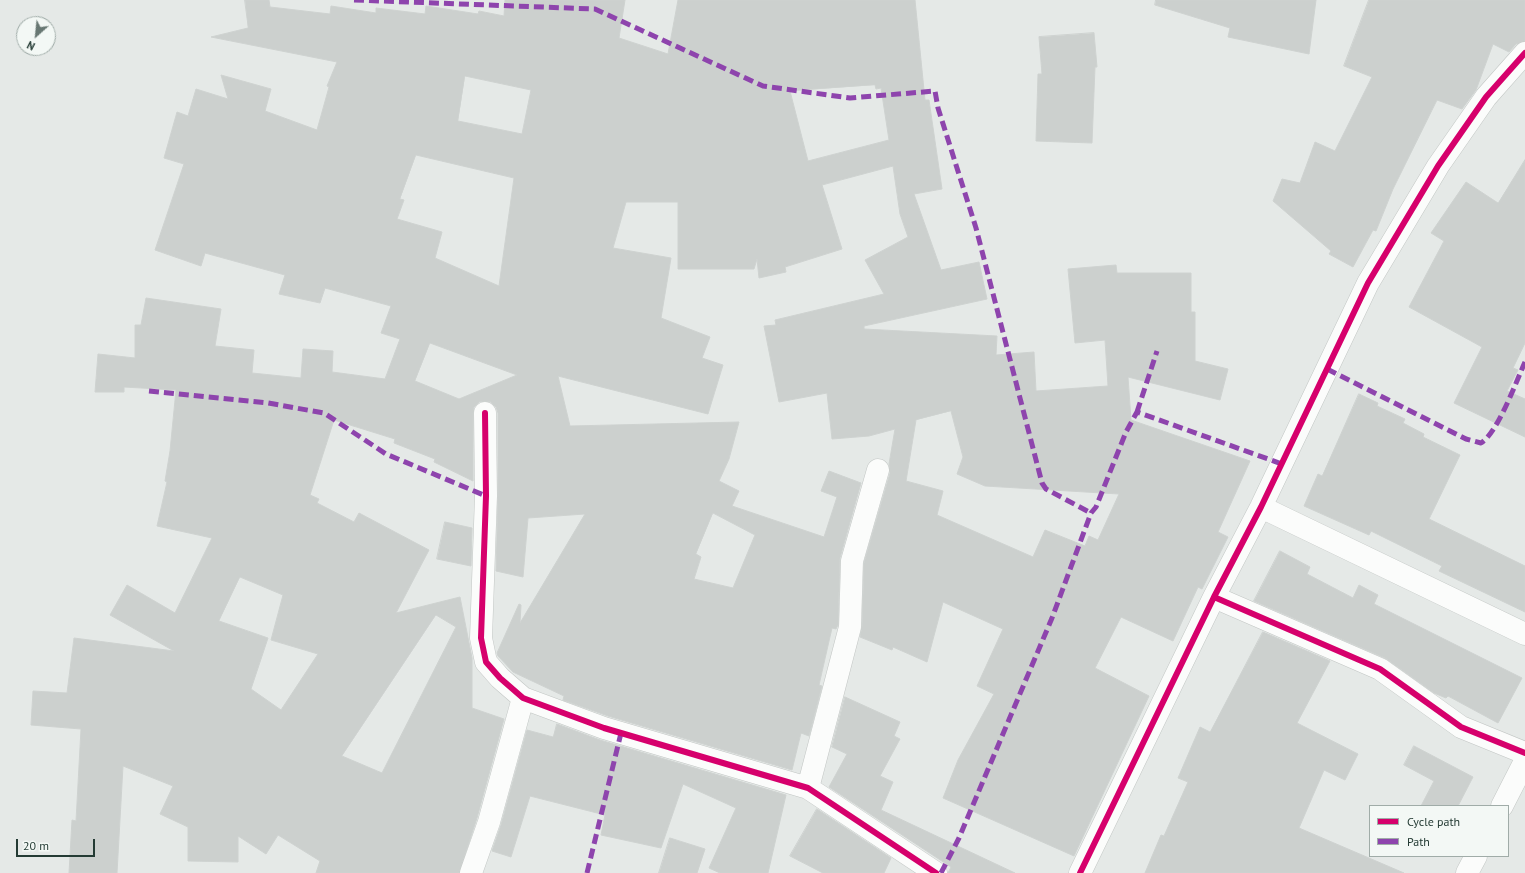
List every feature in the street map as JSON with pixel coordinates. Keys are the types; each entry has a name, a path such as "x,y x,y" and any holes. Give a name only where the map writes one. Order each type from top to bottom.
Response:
{"street":[{"path":"1080,873 1214,597 1261,507 1368,283 1438,166 1486,97 1525,53"},
{"path":"486,413 486,496 481,638 486,662 523,698 610,730 808,788 936,873"},
{"path":"808,788 850,627 852,561 878,470"},
{"path":"1261,507 1525,634"},
{"path":"1214,597 1380,669 1460,727 1525,753"},
{"path":"471,873 490,822 523,698"},
{"path":"1503,805 1525,761"},
{"path":"1467,873 1475,857"}],"building":[{"path":"245,0 269,0 270,7 330,14 331,6 376,13 376,8 425,14 426,6 478,14 479,11 504,16 505,0 625,0 619,38 668,54 678,0 915,0 925,100 929,100 942,189 914,194 941,270 979,262 987,299 864,326 864,329 997,336 996,355 1034,352 1036,391 1108,386 1105,340 1075,343 1068,269 1116,265 1117,273 1191,273 1191,312 1195,312 1195,361 1228,369 1220,400 1128,377 1131,420 1250,461 1218,532 1228,537 1202,589 1198,587 1173,641 1121,617 1095,668 1149,696 1074,856 943,798 958,760 994,694 977,686 1003,629 943,602 927,662 893,647 892,650 860,637 862,627 864,563 890,473 889,464 895,429 869,436 832,439 827,393 779,402 764,326 776,325 775,320 884,294 865,260 908,237 900,214 893,166 822,185 842,249 785,267 786,272 759,278 757,259 754,269 678,269 678,202 626,202 613,248 671,258 661,318 710,337 702,358 723,365 708,414 558,376 570,426 739,422 729,459 719,481 739,491 732,506 824,537 837,497 821,491 829,471 861,483 840,558 838,625 836,629 832,628 819,685 822,686 809,736 801,733 792,770 608,716 563,700 564,696 513,672 498,656 497,653 519,604 521,605 520,623 585,514 528,518 523,577 496,571 498,413 496,407 491,402 479,402 474,407 473,481 434,462 435,459 394,443 395,439 334,420 310,495 319,499 317,503 354,522 359,513 429,550 396,613 460,597 472,658 472,708 504,719 477,818 459,873 316,873 320,861 278,835 266,854 238,836 238,862 188,861 188,827 160,814 173,786 123,766 117,873 69,873 72,820 76,821 81,729 31,725 33,691 67,693 74,638 174,651 110,615 127,585 175,613 212,538 157,526 167,482 165,481 170,451 176,390 124,387 124,392 95,392 98,354 135,358 135,325 141,325 146,298 221,309 215,346 254,350 252,373 301,378 303,349 333,351 332,372 385,379 400,339 381,333 391,306 325,288 320,303 279,294 285,275 205,253 201,266 155,250 184,164 164,158 177,112 188,116 196,89 228,99 221,75 271,89 265,111 317,130 329,87 327,86 337,62 211,37 248,28","holes":["465,76 531,90 522,134 458,121","875,85 876,89 881,88 889,140 808,161 790,91","416,155 514,178 499,286 435,258 442,232 397,219 404,200 400,199","430,343 517,375 459,399 415,381","951,411 963,457 957,474 985,486 1119,494 1098,540 1089,536 1085,546 1045,530 1033,557 937,515 943,491 906,481 916,420","713,513 755,535 733,588 694,579 701,557 696,554","240,577 283,595 271,640 318,654 281,710 251,689 268,638 219,621","436,615 456,627 382,773 342,756"]},
{"path":"1156,0 1316,0 1309,54 1228,37 1230,28 1155,5"},
{"path":"1369,0 1525,0 1525,41 1516,44 1509,52 1493,44 1476,90 1462,109 1437,100 1393,189 1376,231 1373,230 1353,267 1329,254 1331,251 1273,201 1282,179 1300,183 1315,142 1335,151 1372,77 1344,66"},
{"path":"1094,33 1097,67 1095,67 1092,143 1036,141 1038,74 1042,74 1039,37"},
{"path":"1525,160 1525,343 1513,368 1518,370 1507,391 1525,399 1525,437 1454,403 1482,347 1409,307 1444,241 1431,233 1466,182 1498,203"},
{"path":"1359,394 1378,403 1377,406 1405,419 1403,423 1424,434 1423,437 1460,455 1429,519 1525,566 1525,612 1439,571 1442,566 1371,531 1369,535 1304,506 1318,474 1322,476"},
{"path":"445,522 472,528 471,566 437,559"},
{"path":"1280,551 1310,567 1307,574 1353,598 1359,585 1378,595 1374,604 1522,678 1498,723 1448,696 1446,698 1434,693 1385,658 1254,601"},
{"path":"1263,632 1330,661 1297,723 1358,754 1345,780 1324,770 1299,828 1404,873 1145,873 1161,835 1164,836 1188,782 1178,778 1200,727 1210,732"},
{"path":"845,697 900,722 894,736 900,739 880,776 893,782 881,810 1015,873 948,873 951,867 829,787 847,754 832,747"},
{"path":"557,724 600,740 786,795 768,873 720,873 709,868 736,808 683,784 661,848 601,835 605,815 530,796 511,857 492,851 501,825 527,730 553,737"},
{"path":"1414,746 1473,777 1459,805 1422,805 1434,781 1404,765"},
{"path":"817,809 891,858 884,873 823,873 790,856"},
{"path":"670,838 705,849 697,873 659,873"}],"marked path":[{"path":"354,0 595,9 763,86 850,98 935,91 938,108 976,228 1042,483 1046,489 1091,513"},
{"path":"1137,412 1157,351"},
{"path":"1327,369 1466,439 1481,443 1494,429 1500,418 1525,362"},
{"path":"149,391 268,403 324,413 386,454 486,496"},
{"path":"941,873 959,838 1052,618 1091,513 1096,507 1126,432 1137,412 1282,464"},
{"path":"587,873 621,733"}],"cycle path":[{"path":"1080,873 1214,597 1261,507 1368,283 1438,166 1486,97 1525,53"},
{"path":"485,413 486,496 481,638 486,662 500,678 523,698 604,728 808,788 936,873"},
{"path":"1214,597 1380,669 1461,727 1525,753"}]}
